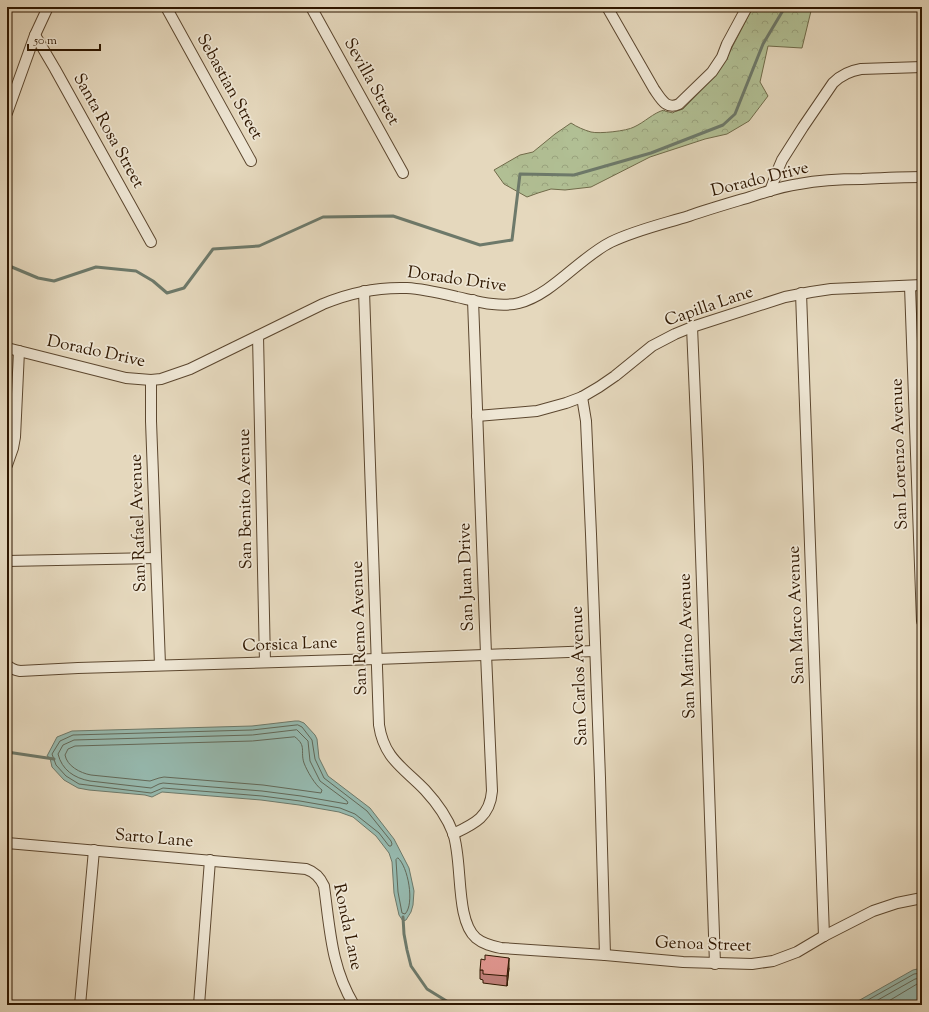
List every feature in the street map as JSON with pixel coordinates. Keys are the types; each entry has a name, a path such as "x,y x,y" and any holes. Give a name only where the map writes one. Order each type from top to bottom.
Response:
{"street":[{"path":"7,113 35,35 48,7"},
{"name":"Sebastian Street","path":"166,7 251,161"},
{"name":"Sevilla Street","path":"311,7 403,173"},
{"path":"607,7 654,89 666,104 670,106 679,104 712,72 720,60 747,7"},
{"name":"Santa Rosa Street","path":"35,35 56,69 152,242"},
{"path":"770,191 778,167 802,127 838,78 852,70 922,67"},
{"name":"Dorado Drive","path":"7,348 118,376 135,379 161,379 190,369 323,304 344,296 364,291 408,288 426,290 493,304 517,304 527,301 544,292 590,255 611,242 643,230 797,184 830,180 922,177"},
{"name":"Capilla Lane","path":"477,416 536,411 582,397 615,376 652,346 675,334 692,327 801,293 831,289 922,285"},
{"name":"San Lorenzo Avenue","path":"910,286 922,621"},
{"name":"San Remo Avenue","path":"364,291 379,725 382,739 391,756 436,802 453,834 457,847 463,912 466,924 472,935"},
{"name":"San Marco Avenue","path":"801,293 824,936"},
{"name":"San Juan Drive","path":"453,834 480,819 488,809 492,799 473,300"},
{"name":"San Marino Avenue","path":"692,327 715,964"},
{"name":"San Benito Avenue","path":"258,336 265,662"},
{"path":"7,465 15,437 19,351"},
{"name":"San Rafael Avenue","path":"151,380 151,421 160,665"},
{"name":"San Carlos Avenue","path":"582,397 586,421 596,651 605,955"},
{"path":"7,562 156,558"},
{"name":"Corsica Lane","path":"8,666 20,671 596,651"},
{"name":"Sarto Lane","path":"7,843 299,868"},
{"path":"80,1005 94,850"},
{"path":"199,1005 210,860"},
{"name":"Ronda Lane","path":"299,868 306,868 321,878 324,886 335,960 341,978 353,1003"},
{"name":"Genoa Street","path":"472,935 483,943 501,948 683,962 752,964 773,961 797,952 824,936 873,911 897,903 922,898"},
{"path":"342,1005 353,1003"}],"green space":[{"path":"753,7 816,7 811,11 802,48 768,46 760,82 768,96 749,121 727,134 705,139 650,157 591,187 565,190 551,189 527,197 504,184 494,170 520,155 533,152 571,123 591,132 613,132 634,127 656,113 664,110 673,113 683,109 715,76 726,59"}],"water":[{"path":"295,721 304,723 315,735 317,739 319,758 328,776 370,808 394,839 409,868 414,891 413,905 406,920 403,921 399,915 394,893 392,862 389,853 376,836 353,817 339,812 261,800 162,792 152,797 78,788 64,780 52,767 50,758 47,756 57,737 72,731 252,726"},
{"path":"922,968 922,1005 851,1005 913,970"}],"building":[{"path":"485,955 509,958 507,976 483,974 483,970 480,970 481,959 485,960"}],"waterway":[{"path":"7,265 38,278 54,281 96,267 136,271 153,281 167,293 184,288 213,249 259,246 323,217 393,216 480,245 512,240 520,174 574,175 651,153 723,125 735,114 763,44 785,7"},
{"path":"7,752 54,759"},
{"path":"403,917 404,934 411,966 427,989 453,1005"}]}
